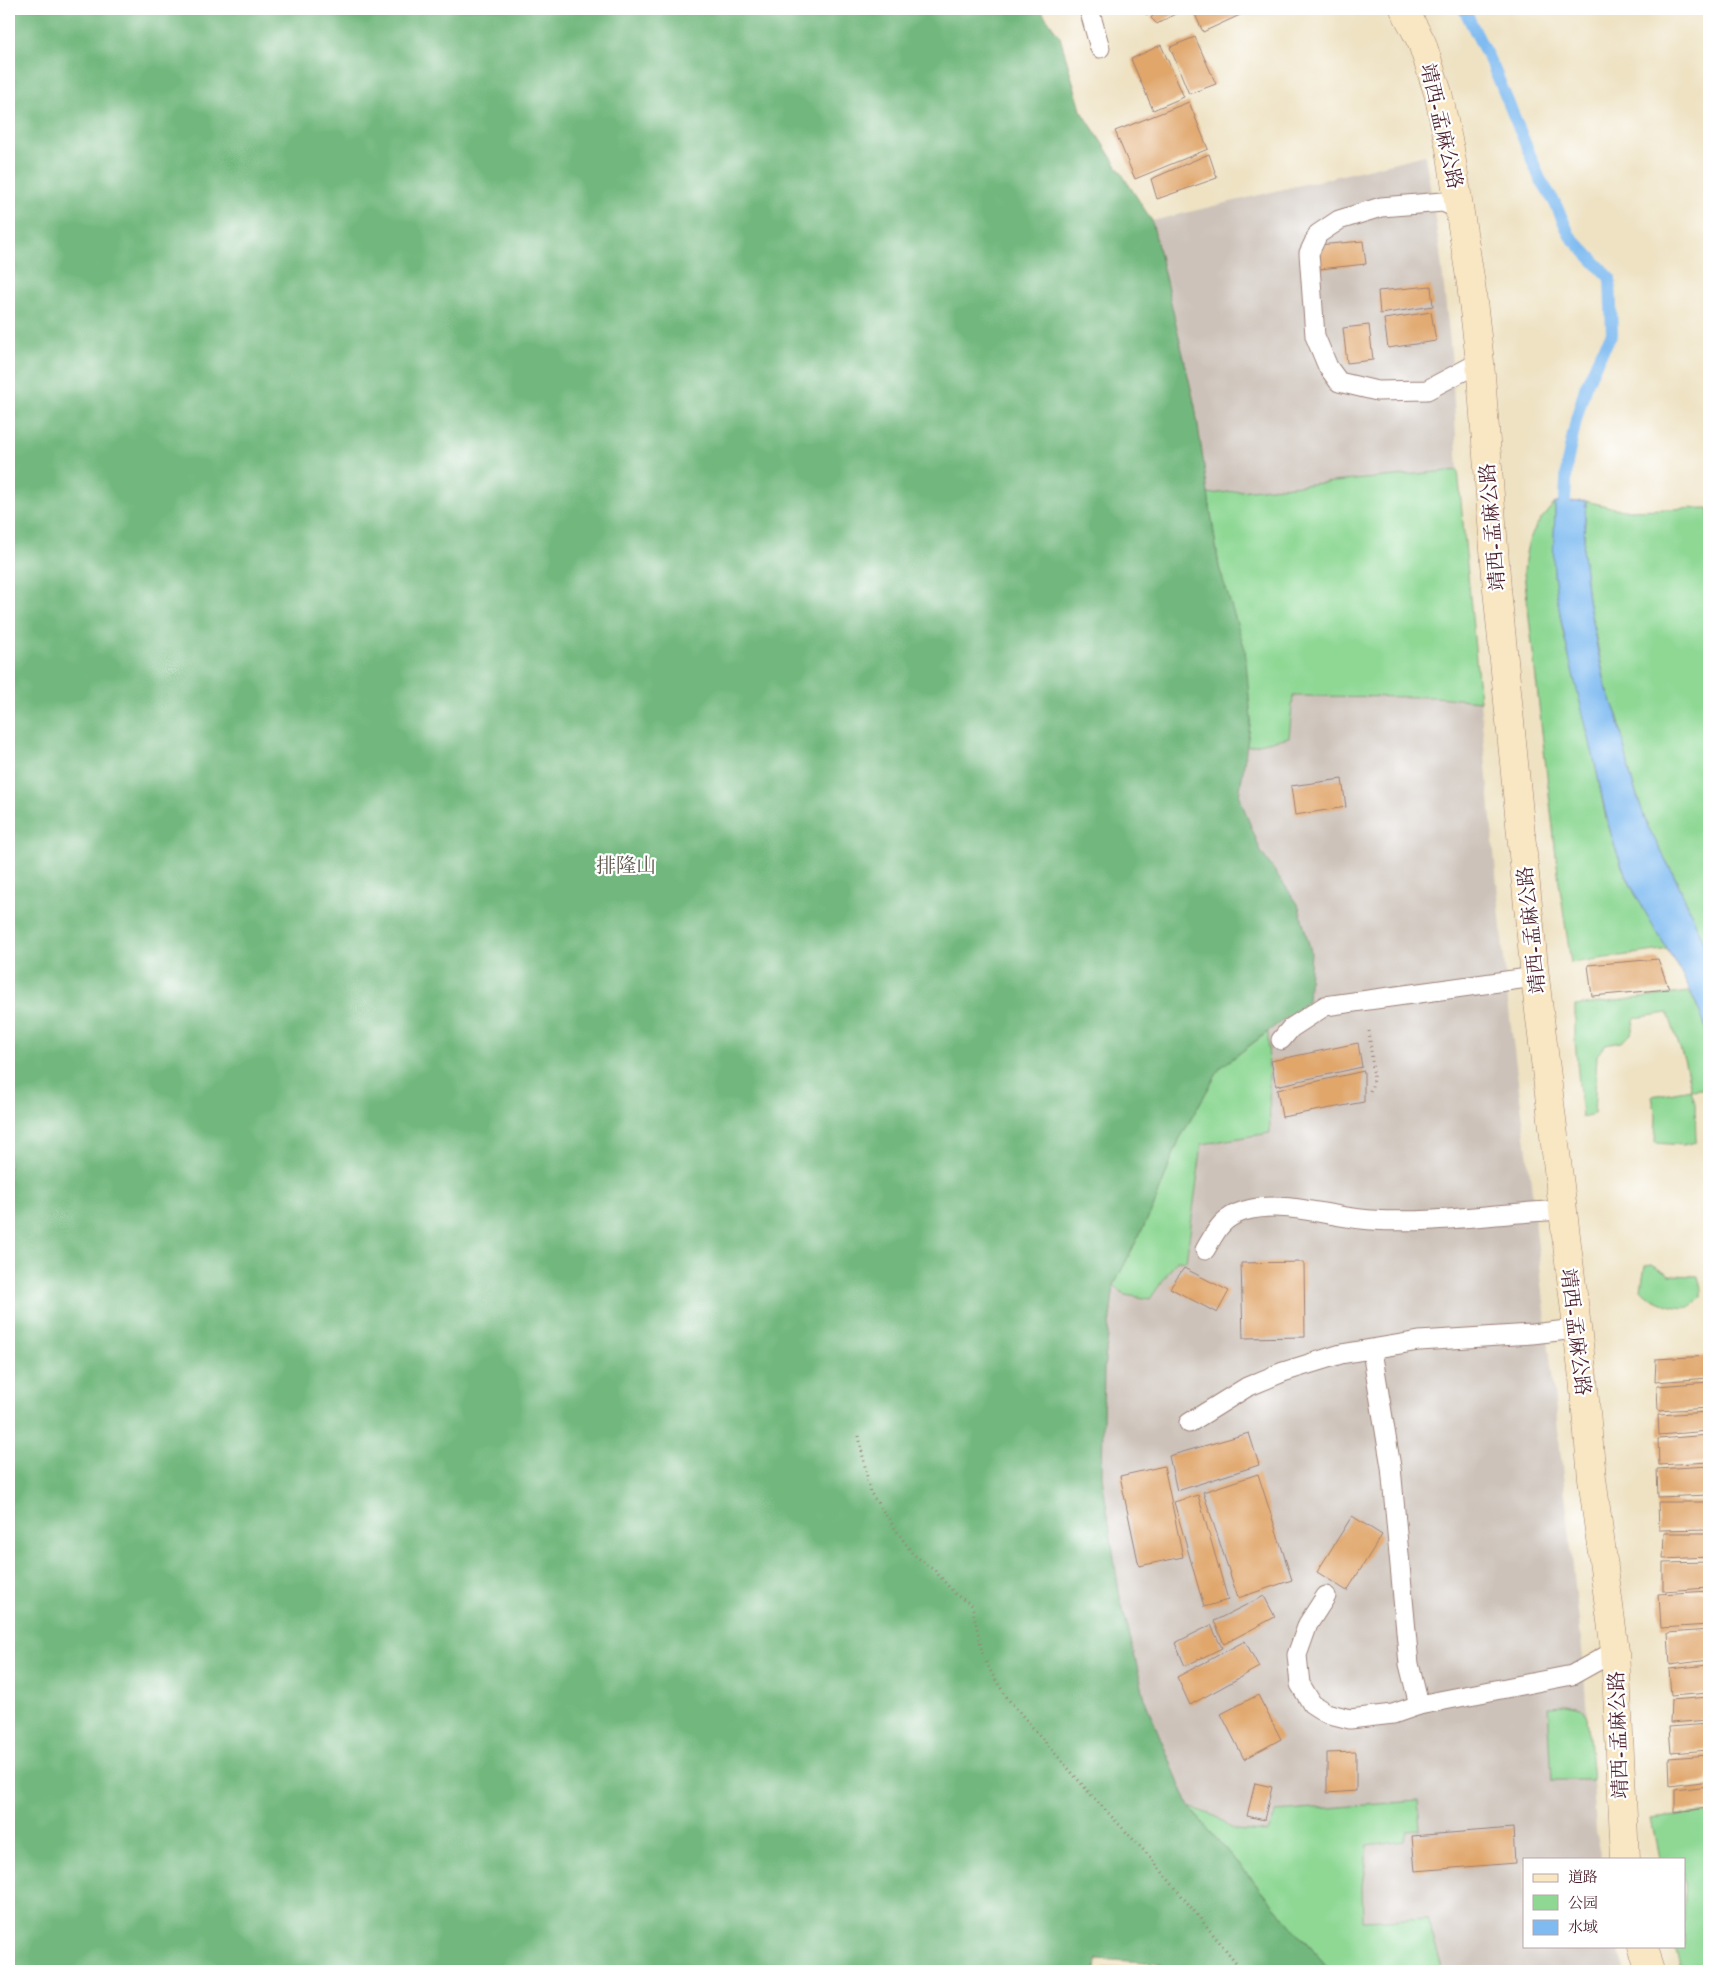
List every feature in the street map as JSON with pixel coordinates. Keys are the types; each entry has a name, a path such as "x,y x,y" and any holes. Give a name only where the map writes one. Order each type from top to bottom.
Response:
{"main road":[{"name":"靖西-孟麻公路","path":"1404,9 1422,43 1438,93 1450,148 1480,362 1497,589 1535,977 1615,1652 1625,1858"},
{"path":"1643,1948 1650,1971"}],"lane":[{"path":"1089,9 1100,48"},
{"path":"1460,210 1443,202 1381,207 1339,220 1318,234 1309,253 1315,336 1328,366 1339,382 1377,391 1427,390 1480,362"},
{"path":"1281,1040 1291,1028 1325,1006 1373,1001 1535,977"},
{"path":"1205,1250 1221,1222 1243,1211 1271,1207 1371,1220 1411,1221 1562,1210"},
{"path":"1189,1423 1247,1387 1283,1372 1341,1354 1372,1351 1419,1341 1532,1334 1576,1329"},
{"path":"1372,1351 1391,1467 1409,1664 1418,1704"},
{"path":"1326,1596 1308,1624 1298,1655 1300,1684 1312,1704 1326,1713 1350,1719 1393,1714 1418,1704 1572,1675 1615,1652"}],"path":[{"path":"1369,1094 1374,1080 1369,1031 1375,1013 1373,1001"},
{"path":"859,1436 870,1492 912,1553 935,1571 956,1595 972,1604 983,1656 1008,1698 1093,1798 1150,1857 1243,1971"}],"shaded area":[{"path":"1425,155 1440,251 1451,352 1458,470 1208,494 1195,406 1152,221"},
{"path":"1293,696 1436,697 1480,701 1508,1002 1531,1183 1583,1658 1587,1716 1581,1708 1568,1705 1548,1707 1552,1780 1593,1780 1596,1831 1602,1858 1523,1858 1523,1948 1618,1948 1625,1971 1443,1971 1427,1919 1363,1921 1362,1886 1368,1845 1405,1840 1233,1830 1217,1817 1189,1807 1146,1703 1119,1592 1102,1476 1104,1369 1114,1285 1125,1295 1150,1299 1177,1260 1189,1231 1201,1144 1270,1132 1268,1032 1308,1001 1298,904 1261,852 1239,796 1246,747 1289,737"}],"green space":[{"name":"排隆山","path":"9,9 1040,9 1060,37 1081,110 1152,221 1195,406 1219,567 1245,649 1251,719 1239,796 1261,852 1298,904 1311,952 1308,1001 1220,1068 1179,1140 1153,1208 1114,1285 1104,1369 1102,1476 1119,1592 1146,1703 1189,1807 1331,1971 1159,1971 1159,1963 1097,1959 1096,1971 9,1971"},
{"path":"1458,470 1480,701 1436,697 1293,696 1289,737 1246,747 1251,719 1219,567 1208,494"},
{"path":"1586,501 1623,510 1709,508 1709,954 1677,881 1647,825 1631,778 1618,718 1606,687 1588,600 1583,554"},
{"path":"1555,503 1554,573 1562,627 1595,762 1606,819 1622,867 1635,894 1669,949 1571,963 1559,882 1524,573 1526,551 1532,535"},
{"path":"1689,992 1705,1027 1708,1049 1709,1088 1691,1090 1695,1103 1696,1142 1683,1145 1655,1143 1656,1115 1652,1096 1691,1089 1685,1063 1668,1013 1635,1018 1631,1034 1621,1042 1605,1045 1597,1055 1594,1114 1582,1117 1575,1040 1575,1006"},
{"path":"1268,1032 1270,1133 1202,1144 1186,1261 1177,1260 1150,1299 1125,1295 1114,1285 1153,1208 1179,1140 1220,1068"},
{"path":"1652,1264 1670,1275 1698,1276 1701,1297 1692,1306 1680,1307 1657,1301 1645,1293 1641,1289 1645,1265"},
{"path":"1568,1705 1581,1708 1587,1716 1593,1780 1552,1780 1548,1706"},
{"path":"1418,1801 1420,1829 1408,1830 1405,1840 1368,1845 1362,1886 1363,1921 1427,1918 1443,1971 1331,1971 1189,1807 1217,1817 1233,1830 1268,1832 1276,1812"},
{"path":"1709,1812 1709,1971 1681,1971 1675,1948 1686,1948 1686,1858 1659,1858 1651,1819"}],"water":[{"path":"1586,501 1583,554 1588,600 1606,687 1618,718 1631,778 1647,825 1677,881 1709,954 1709,1039 1692,994 1633,890 1617,854 1571,665 1561,620 1554,574 1555,503"}],"building":[{"path":"1140,9 1152,9 1147,15"},
{"path":"1158,9 1184,9 1157,24 1151,18"},
{"path":"1253,9 1203,32 1193,10"},
{"path":"1195,37 1216,84 1189,94 1170,47"},
{"path":"1161,45 1184,97 1153,110 1131,59"},
{"path":"1189,102 1208,149 1135,179 1115,131"},
{"path":"1209,154 1217,178 1157,199 1151,179"},
{"path":"1363,241 1366,264 1320,269 1318,245"},
{"path":"1431,286 1433,306 1380,314 1378,291"},
{"path":"1431,312 1436,341 1388,348 1384,319"},
{"path":"1369,325 1373,360 1347,363 1343,328"},
{"path":"1342,779 1346,807 1295,815 1291,786"},
{"path":"1658,959 1669,989 1592,996 1588,965"},
{"path":"1358,1043 1362,1067 1276,1086 1271,1061"},
{"path":"1364,1071 1364,1102 1282,1117 1277,1090"},
{"path":"1304,1262 1305,1337 1243,1338 1241,1263"},
{"path":"1184,1268 1229,1291 1217,1313 1170,1288"},
{"path":"1709,1356 1709,1378 1655,1382 1656,1359"},
{"path":"1709,1382 1709,1408 1658,1411 1657,1386"},
{"path":"1709,1412 1709,1431 1659,1435 1658,1415"},
{"path":"1249,1433 1259,1465 1177,1491 1169,1456"},
{"path":"1709,1435 1709,1462 1659,1465 1658,1439"},
{"path":"1164,1466 1183,1557 1139,1566 1120,1476"},
{"path":"1709,1466 1709,1495 1658,1497 1657,1469"},
{"path":"1258,1474 1292,1580 1238,1598 1203,1492"},
{"path":"1198,1495 1228,1600 1204,1607 1174,1502"},
{"path":"1658,1502 1709,1502 1709,1529 1659,1530"},
{"path":"1352,1516 1382,1535 1347,1591 1317,1572"},
{"path":"1664,1533 1709,1533 1709,1557 1663,1559"},
{"path":"1709,1562 1709,1588 1663,1591 1663,1563"},
{"path":"1709,1591 1709,1625 1661,1628 1659,1594"},
{"path":"1264,1596 1275,1617 1224,1644 1214,1621"},
{"path":"1211,1625 1222,1648 1185,1666 1175,1643"},
{"path":"1709,1630 1709,1660 1670,1665 1668,1633"},
{"path":"1245,1641 1259,1667 1190,1705 1177,1677"},
{"path":"1709,1665 1709,1693 1671,1696 1669,1669"},
{"path":"1258,1695 1281,1739 1244,1759 1221,1714"},
{"path":"1709,1697 1709,1720 1670,1723 1671,1700"},
{"path":"1709,1724 1709,1750 1671,1753 1669,1727"},
{"path":"1356,1752 1356,1791 1327,1793 1327,1753"},
{"path":"1709,1755 1709,1781 1670,1786 1669,1758"},
{"path":"1255,1783 1272,1787 1264,1820 1247,1816"},
{"path":"1709,1786 1709,1808 1675,1812 1675,1790"},
{"path":"1513,1828 1515,1863 1415,1871 1412,1836"},
{"path":"1104,1967 1147,1970 1147,1971 1104,1971"}],"waterway":[{"path":"1464,9 1496,73 1540,179 1555,203 1570,236 1610,278 1612,334 1585,388 1576,420 1567,463 1564,518"}]}
